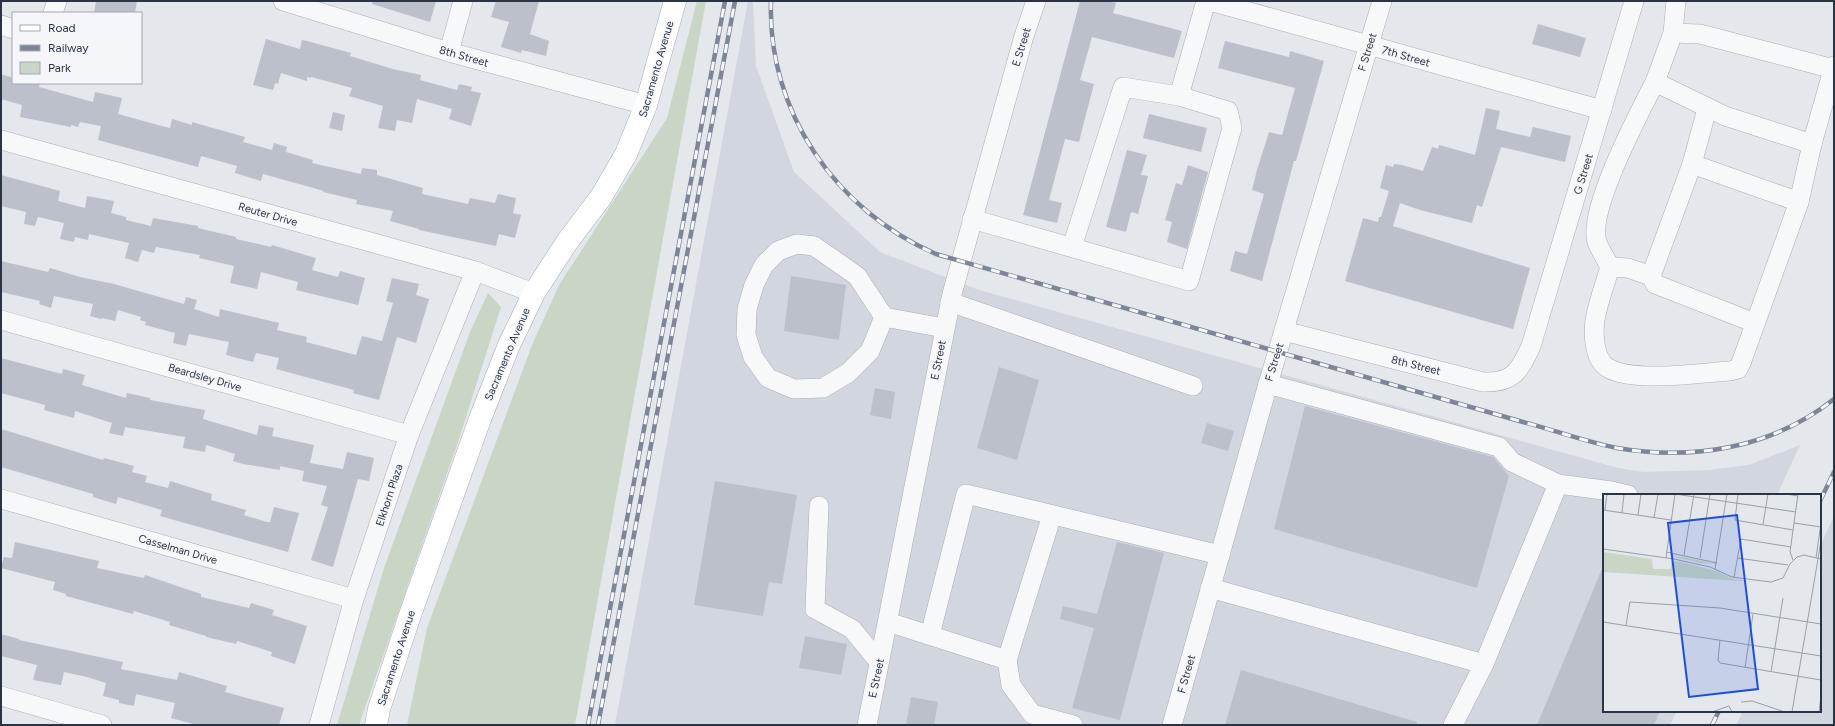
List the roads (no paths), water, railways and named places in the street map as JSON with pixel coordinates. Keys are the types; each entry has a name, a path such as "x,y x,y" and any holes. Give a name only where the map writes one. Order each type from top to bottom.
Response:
{"main road":[{"name":"Sacramento Avenue","path":"376,725 379,709 411,612 480,419 509,345 534,293 563,248 601,197 615,175 637,130 646,105 675,1"}],"street":[{"path":"54,12 57,1"},
{"name":"8th Street","path":"283,1 449,52 646,105"},
{"path":"449,52 463,1"},
{"name":"E Street","path":"867,725 950,302 1024,36 1036,1"},
{"path":"1179,96 1206,1"},
{"name":"7th Street","path":"1210,1 1602,110"},
{"name":"F Street","path":"1172,725 1268,384 1382,1"},
{"name":"G Street","path":"1531,346 1634,1"},
{"path":"1673,33 1691,32 1834,68 1812,144 1799,202 1738,369 1730,371 1655,375 1625,374 1607,368 1599,356 1595,342 1595,321 1610,267 1597,241 1598,217 1618,156 1655,82 1673,33 1676,1"},
{"path":"1,25 12,29"},
{"path":"1655,82 1707,109 1812,144"},
{"path":"972,219 1072,248 1189,281 1232,128 1228,111 1179,96 1123,87 1072,248"},
{"path":"1651,276 1692,164 1707,109"},
{"name":"Reuter Drive","path":"1,140 475,272 534,293"},
{"path":"1692,164 1799,202"},
{"path":"884,317 870,351 848,373 823,388 794,389 768,378 753,357 746,335 748,309 754,284 764,265 778,251 796,244 814,246 857,276 884,317 944,328"},
{"path":"1610,267 1628,268 1651,276 1655,284 1756,323"},
{"name":"Elkhorn Plaza","path":"319,725 354,599 409,435 475,272"},
{"path":"950,302 1193,386"},
{"name":"Beardsley Drive","path":"1,320 409,435"},
{"name":"8th Street","path":"1284,331 1483,382 1497,382 1511,378 1522,366 1531,346"},
{"path":"1268,384 1499,448 1512,462 1558,484 1611,490 1625,494"},
{"path":"1453,725 1484,664 1558,484"},
{"path":"930,635 966,494 1220,555"},
{"name":"Casselman Drive","path":"1,499 354,599"},
{"path":"819,506 815,609 852,629 879,662"},
{"path":"1052,515 1007,660 1011,685 1032,714 1073,725"},
{"path":"1210,588 1484,664"},
{"path":"888,622 1007,660"},
{"path":"1,696 102,725"}],"railway":[{"path":"588,725 725,1"},
{"path":"598,725 735,1"},
{"path":"771,1 773,42 781,81 795,118 814,153 839,184 867,212 900,235 936,254 1617,448 1646,452 1674,453 1731,447 1759,439 1785,429 1810,416 1834,399"},
{"path":"1821,499 1834,472"},
{"path":"1712,725 1718,712"}]}
